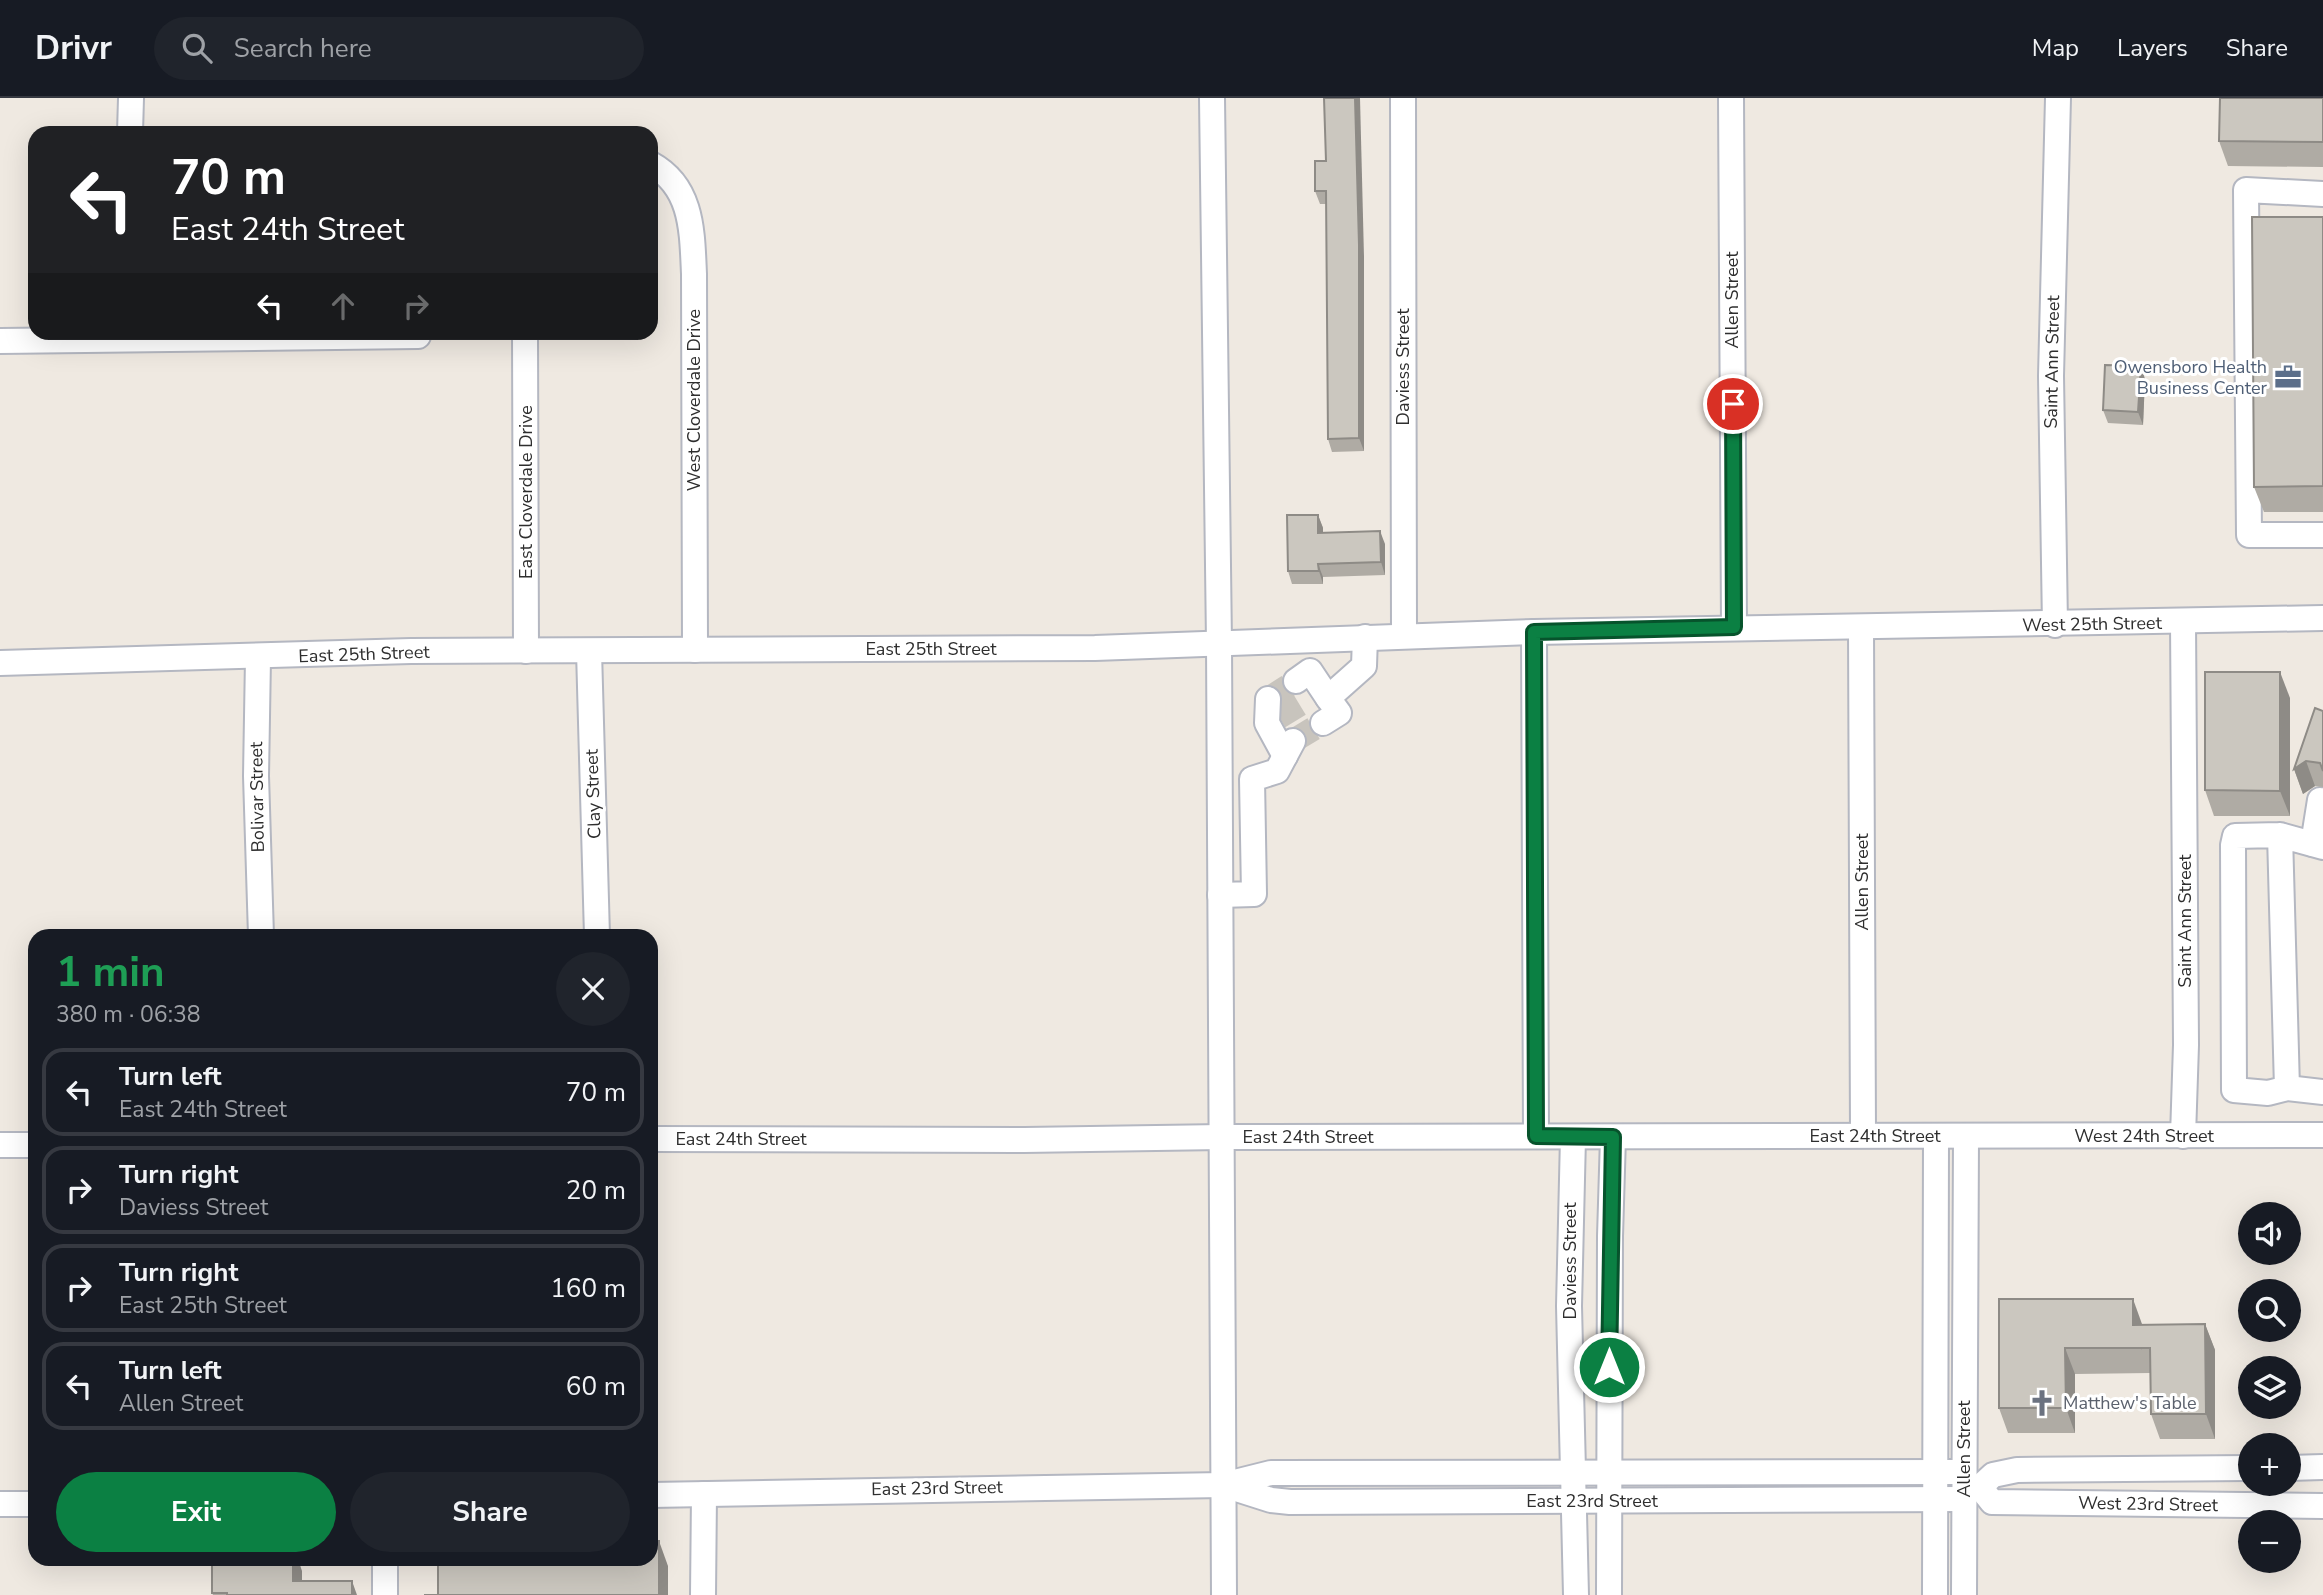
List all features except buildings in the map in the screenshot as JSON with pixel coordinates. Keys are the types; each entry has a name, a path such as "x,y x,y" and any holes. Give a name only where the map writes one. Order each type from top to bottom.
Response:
{"street":[{"path":"130,126 131,98"},
{"path":"1212,98 1219,643 1224,1595"},
{"name":"Daviess Street","path":"1403,98 1404,636"},
{"name":"Allen Street","path":"1731,98 1734,627"},
{"name":"Saint Ann Street","path":"2055,625 2051,376 2058,98"},
{"name":"West Cloverdale Drive","path":"658,169 673,181 684,198 691,220 694,274 695,650"},
{"path":"2323,194 2246,190 2249,536 2323,535"},
{"path":"0,341 84,340"},
{"name":"East Cloverdale Drive","path":"525,340 526,651"},
{"name":"West 25th Street","path":"1861,628 2323,618"},
{"name":"Saint Ann Street","path":"2183,622 2186,1045 2183,1136"},
{"name":"East 25th Street","path":"0,663 526,651 1095,648 1534,632 1734,627 1861,628"},
{"name":"Allen Street","path":"1861,628 1863,1135"},
{"path":"1534,632 1536,1136"},
{"path":"1323,723 1339,713 1314,692 1364,666 1366,637"},
{"name":"Clay Street","path":"589,651 597,929"},
{"name":"Bolivar Street","path":"258,657 256,776 261,929"},
{"path":"1220,895 1254,894 1252,779 1277,771 1279,729"},
{"path":"2320,800 2318,846 2280,835 2235,836 2234,1090 2268,1093 2287,1088 2323,1092"},
{"path":"2280,835 2287,1088"},
{"name":"West 24th Street","path":"1966,1136 2323,1135"},
{"name":"Allen Street","path":"1935,1595 1936,1136"},
{"name":"Allen Street","path":"1964,1595 1968,1486 1966,1136"},
{"name":"East 24th Street","path":"658,1139 1966,1136"},
{"name":"Daviess Street","path":"1573,1137 1569,1306 1576,1595"},
{"path":"1609,1595 1609,1236 1613,1137"},
{"path":"0,1145 28,1145"},
{"name":"West 23rd Street","path":"1968,1486 1993,1475 2017,1470 2238,1468"},
{"path":"2301,1468 2323,1468"},
{"name":"East 23rd Street","path":"658,1495 1223,1485 1270,1473 1936,1473 1968,1486"},
{"name":"East 23rd Street","path":"1223,1485 1271,1500 1290,1502 1609,1503 1754,1499 1936,1499 1968,1486"},
{"name":"West 23rd Street","path":"1968,1486 1993,1502 2323,1506"},
{"path":"703,1595 704,1494"},
{"path":"0,1504 28,1504"},
{"path":"384,1566 385,1595"}],"tunnel":[{"path":"1268,699 1296,681"},
{"path":"1279,717 1307,700"},
{"path":"1293,741 1323,723"}],"place":[{"name":"Owensboro Health Business Center","path":"2288,377"},
{"name":"Matthew's Table","path":"2042,1403"}],"route":[{"path":"1609,1367 1609,1236 1613,1137 1536,1136 1534,632 1734,627 1733,404"}]}
